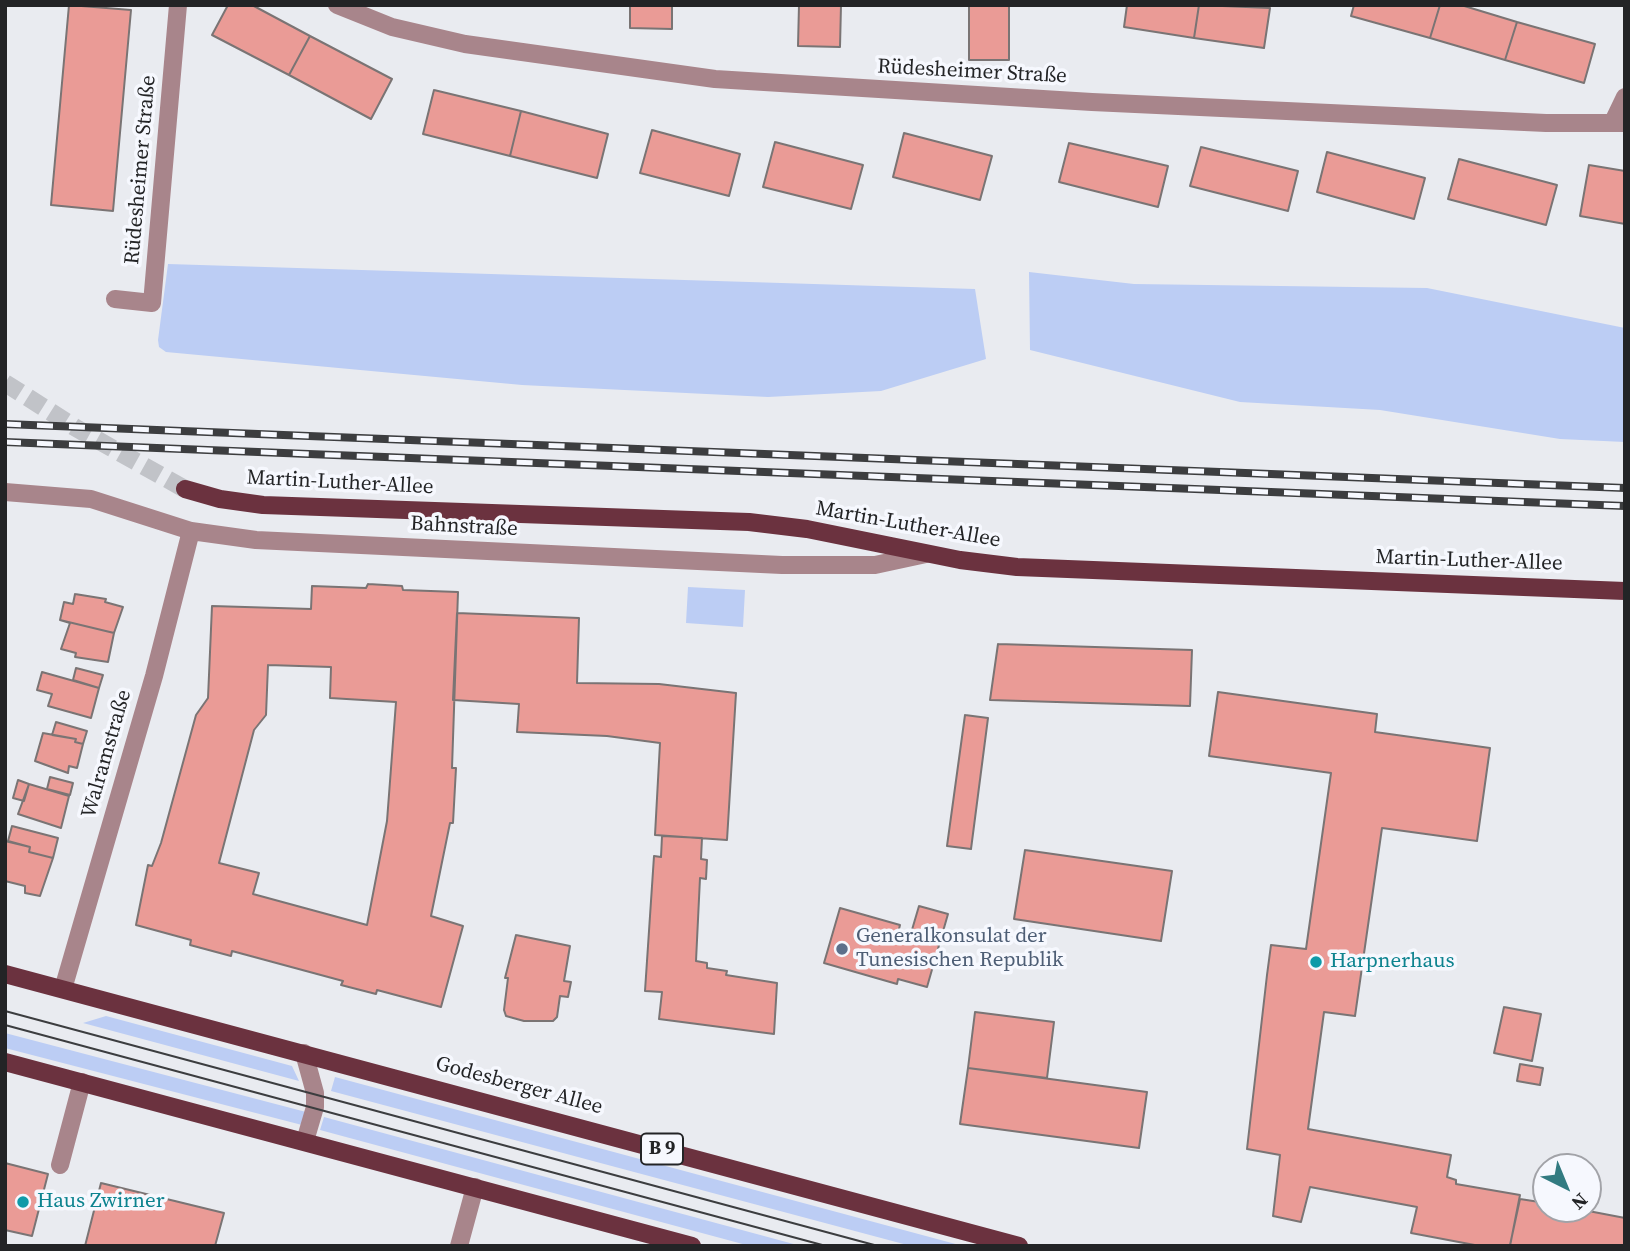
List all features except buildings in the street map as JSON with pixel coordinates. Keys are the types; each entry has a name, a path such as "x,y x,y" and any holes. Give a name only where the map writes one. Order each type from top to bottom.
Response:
{"main road":[{"name":"Martin-Luther-Allee","path":"185,489 220,499 263,505 749,522 807,530 926,554 1017,567 1625,591"},
{"name":"Godesberger Allee","path":"5,974 1019,1246"},
{"path":"5,1062 692,1246"}],"street":[{"name":"Rüdesheimer Straße","path":"115,299 152,303 178,5"},
{"name":"Rüdesheimer Straße","path":"337,5 392,27 465,44 715,79 1092,102 1546,123 1619,123 1625,97"},
{"name":"Bahnstraße","path":"5,492 91,499 191,531 256,540 782,565 875,565 926,554"},
{"name":"Walramstraße","path":"63,989 154,676 191,531"},
{"path":"304,1053 315,1093 315,1107 305,1141"},
{"path":"60,1165 82,1082"},
{"path":"459,1246 475,1187"}],"shaded area":[{"path":"168,264 975,289 986,359 881,391 768,397 522,385 166,352 159,347 158,340"},
{"path":"1029,272 1134,284 1427,288 1625,328 1625,442 1560,439 1380,410 1240,402 1030,350"},
{"path":"688,587 745,590 743,627 686,623"},
{"path":"106,1016 292,1066 299,1081 83,1023"},
{"path":"5,1033 306,1112 302,1125 5,1048"},
{"path":"335,1077 963,1246 911,1246 331,1091"},
{"path":"324,1117 801,1246 750,1246 320,1130"}],"tunnel":[{"path":"5,383 76,428 185,489"}],"tram line":[{"path":"5,1011 878,1246"},
{"path":"5,1025 826,1246"}],"railway":[{"path":"5,424 1625,488"},
{"path":"5,442 1625,506"}],"place":[{"name":"Generalkonsulat der Tunesischen Republik","path":"842,949"},
{"name":"Harpnerhaus","path":"1316,962"},
{"name":"Haus Zwirner","path":"23,1202"}]}
